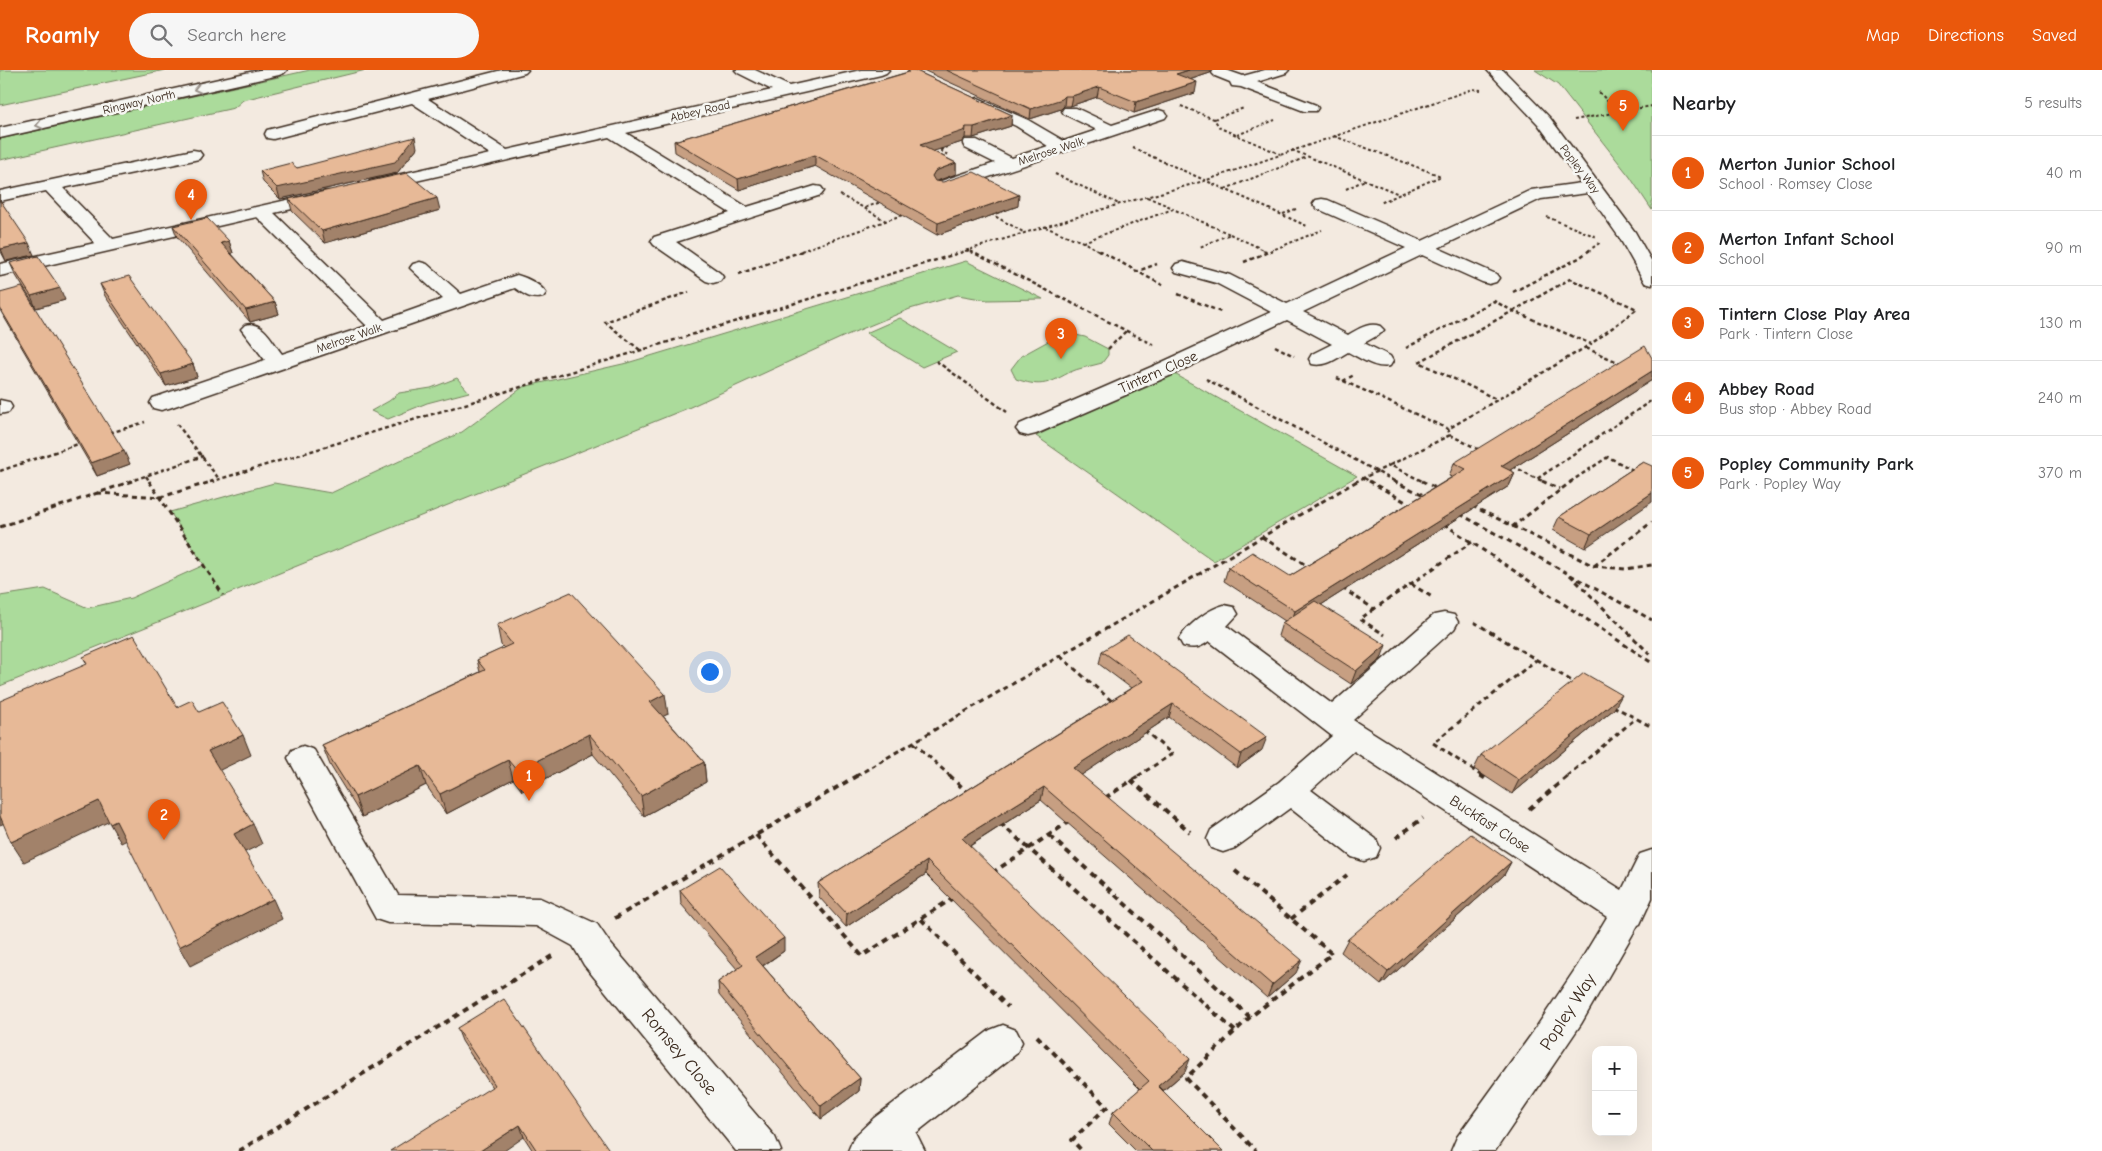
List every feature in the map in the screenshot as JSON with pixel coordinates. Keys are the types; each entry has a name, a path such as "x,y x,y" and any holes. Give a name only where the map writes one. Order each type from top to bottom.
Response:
{"main road":[{"name":"Ringway North","path":"0,133 279,70"},
{"path":"743,70 786,91"},
{"name":"Abbey Road","path":"364,188 882,70"},
{"path":"1236,84 1281,70"},
{"name":"Popley Way","path":"1495,70 1544,120 1628,236 1652,279"},
{"path":"273,134 517,71 531,83"},
{"path":"1220,73 1236,84 1310,108"},
{"path":"962,95 1022,123 1062,147"},
{"path":"416,98 505,156"},
{"path":"1070,111 1108,132"},
{"name":"Melrose Walk","path":"942,187 1108,132 1162,117"},
{"path":"614,132 745,214"},
{"path":"971,144 1018,162"},
{"path":"0,196 174,163 193,155"},
{"path":"50,185 108,245"},
{"name":"Tintern Close","path":"1032,427 1164,359 1288,312 1537,194 1594,187"},
{"path":"713,277 661,241 745,214 780,195 814,191"},
{"path":"0,270 345,192"},
{"path":"1322,204 1489,278"},
{"path":"261,211 381,328"},
{"path":"420,268 457,301"},
{"path":"1183,268 1223,279 1382,361"},
{"name":"Melrose Walk","path":"165,408 278,363 517,281 536,293"},
{"path":"252,329 278,363"},
{"path":"1320,359 1373,330"},
{"path":"1215,846 1290,791 1342,728 1410,651 1450,613"},
{"name":"Buckfast Close","path":"1209,627 1342,728 1614,903 1628,914"},
{"path":"302,758 388,909 540,912 591,944"},
{"path":"1290,791 1364,848"},
{"name":"Popley Way","path":"1471,1151 1572,1009 1628,914 1652,864"},
{"name":"Romsey Close","path":"591,944 761,1151"},
{"path":"887,1144 1003,1042"}],"path":[{"path":"97,493 161,497 1120,204 1204,181 1473,89 1487,90"},
{"path":"1599,92 1611,105 1624,111"},
{"path":"1571,120 1600,118 1652,106"},
{"path":"1236,135 1310,108"},
{"path":"1214,119 1220,128 1280,154"},
{"path":"1108,132 1204,181 1319,231 1235,266 1241,270 1223,279"},
{"path":"1333,136 1441,176 1350,216"},
{"path":"945,141 953,145 939,150 954,158"},
{"path":"1292,150 1400,194"},
{"path":"1224,189 1307,157"},
{"path":"1018,162 1120,204"},
{"path":"942,187 1025,233"},
{"path":"834,191 886,221"},
{"path":"1147,197 1267,252"},
{"path":"864,208 890,199"},
{"path":"1511,292 1579,258 1604,240 1515,204"},
{"path":"1083,242 1173,209"},
{"path":"736,275 913,211"},
{"path":"1045,227 1083,242 1166,288"},
{"path":"1196,248 1230,234"},
{"path":"969,250 1153,344 1164,359"},
{"path":"1135,272 1161,262"},
{"path":"1485,452 1450,435 1448,429 1496,399 1586,348 1637,309 1570,279 1419,362 1496,399"},
{"path":"641,351 605,322 690,292"},
{"path":"1174,292 1182,295"},
{"path":"1343,381 1503,297"},
{"path":"1494,301 1512,311 1592,344"},
{"path":"1108,349 1126,331"},
{"path":"1586,348 1627,366"},
{"path":"936,361 1008,413 1032,427"},
{"path":"1203,377 1376,473 1406,485 1431,499"},
{"path":"1537,479 1652,400"},
{"path":"103,436 165,408 203,456 219,480"},
{"path":"239,1151 591,944 756,835 1364,477 1376,473 1450,435"},
{"path":"0,471 84,442"},
{"path":"0,527 203,456"},
{"path":"1512,527 1560,489 1608,457 1634,471"},
{"path":"1390,465 1442,491"},
{"path":"1511,466 1560,489"},
{"path":"146,476 223,595"},
{"path":"1364,477 1415,507"},
{"path":"1468,505 1594,566 1625,569 1652,564"},
{"path":"1456,512 1652,620"},
{"path":"1441,522 1652,663"},
{"path":"1594,566 1652,522"},
{"path":"1262,537 1310,568"},
{"path":"1410,651 1360,619 1472,542"},
{"path":"1566,571 1652,656"},
{"path":"1334,583 1374,609"},
{"path":"1411,584 1450,613 1536,660 1577,685"},
{"path":"1060,656 1120,708"},
{"path":"1496,787 1433,743 1536,660"},
{"path":"1610,704 1635,720 1652,727"},
{"path":"1521,804 1529,809 1635,720"},
{"path":"1098,802 1172,754 1142,728"},
{"path":"913,743 971,796"},
{"path":"1131,780 1215,846 1332,954 1250,1017 1186,1078 1256,1151"},
{"path":"992,816 1028,850 1235,1031"},
{"path":"987,876 1074,819"},
{"path":"756,835 862,956 954,897"},
{"path":"1050,836 1250,1017"}],"green space":[{"path":"0,70 165,70 0,105"},
{"path":"310,70 366,70 243,100 234,108 0,160 0,139"},
{"path":"1535,70 1652,70 1652,210 1630,177 1558,85"},
{"path":"966,261 1043,299 987,300 958,295 910,309 847,335 688,408 0,686 0,596 45,589 88,608 131,598 204,565 170,512 274,483 331,493 462,432 523,387 627,363"},
{"path":"900,318 957,352 922,367 866,333"},
{"path":"1071,334 1085,337 1108,349 1108,355 1102,363 1072,371 1043,384 1016,379 1011,369 1021,356 1052,339"},
{"path":"1171,372 1357,476 1214,561 1036,436"},
{"path":"457,378 469,392 427,403 388,419 371,411 399,393 431,388"}],"building":[{"path":"909,70 914,70 1012,115 974,127 966,127 963,131 920,145 956,163 935,171 932,176 935,181 943,182 974,172 1019,195 938,223 815,155 738,179 674,141 909,72"},
{"path":"946,70 1189,70 1176,74 1197,82 1136,102 1099,87 1072,96 1065,96 1062,99 1031,109"},
{"path":"415,137 395,162 277,188 260,171 291,163 297,168"},
{"path":"407,173 437,198 322,231 289,199"},
{"path":"0,200 29,243 1,249"},
{"path":"207,218 229,241 221,243 275,302 246,310 173,226"},
{"path":"38,256 60,288 31,296 10,263"},
{"path":"129,276 193,364 161,374 100,284"},
{"path":"22,287 124,451 91,463 0,308 0,293"},
{"path":"1645,346 1652,358 1652,371 1501,466 1515,473 1295,611 1228,568 1252,552 1290,576 1466,469 1454,463"},
{"path":"1643,462 1652,466 1652,493 1591,534 1559,517"},
{"path":"571,592 665,694 650,702 704,762 641,796 589,734 517,771 508,760 440,794 420,766 355,797 322,745 485,670 477,660 512,644 497,625"},
{"path":"1315,601 1386,645 1356,671 1282,623"},
{"path":"134,635 177,707 192,700 199,712 222,702 243,735 208,751 253,824 234,834 273,899 179,947 116,821 110,824 99,801 11,842 0,816 0,701 87,664 83,657"},
{"path":"1128,635 1267,737 1241,754 1173,704 1073,768 1302,960 1272,985 1044,787 962,838 1190,1059 1158,1086 1223,1151 1152,1151 1113,1112 1149,1081 927,861 847,914 818,883 1143,681 1102,651"},
{"path":"1584,673 1622,695 1519,780 1481,755"},
{"path":"1471,834 1511,862 1388,972 1348,939"},
{"path":"720,866 784,938 755,957 860,1078 821,1106 718,982 743,965 680,890"},
{"path":"504,999 610,1151 537,1151 520,1125 480,1151 390,1151 495,1085 457,1028"}],"place":[{"name":"Popley Community Park","path":"1623,131"},
{"name":"Abbey Road","path":"191,220"},
{"name":"Tintern Close Play Area","path":"1061,359"},
{"name":"Merton Junior School","path":"529,801"},
{"name":"Merton Infant School","path":"164,840"}]}
